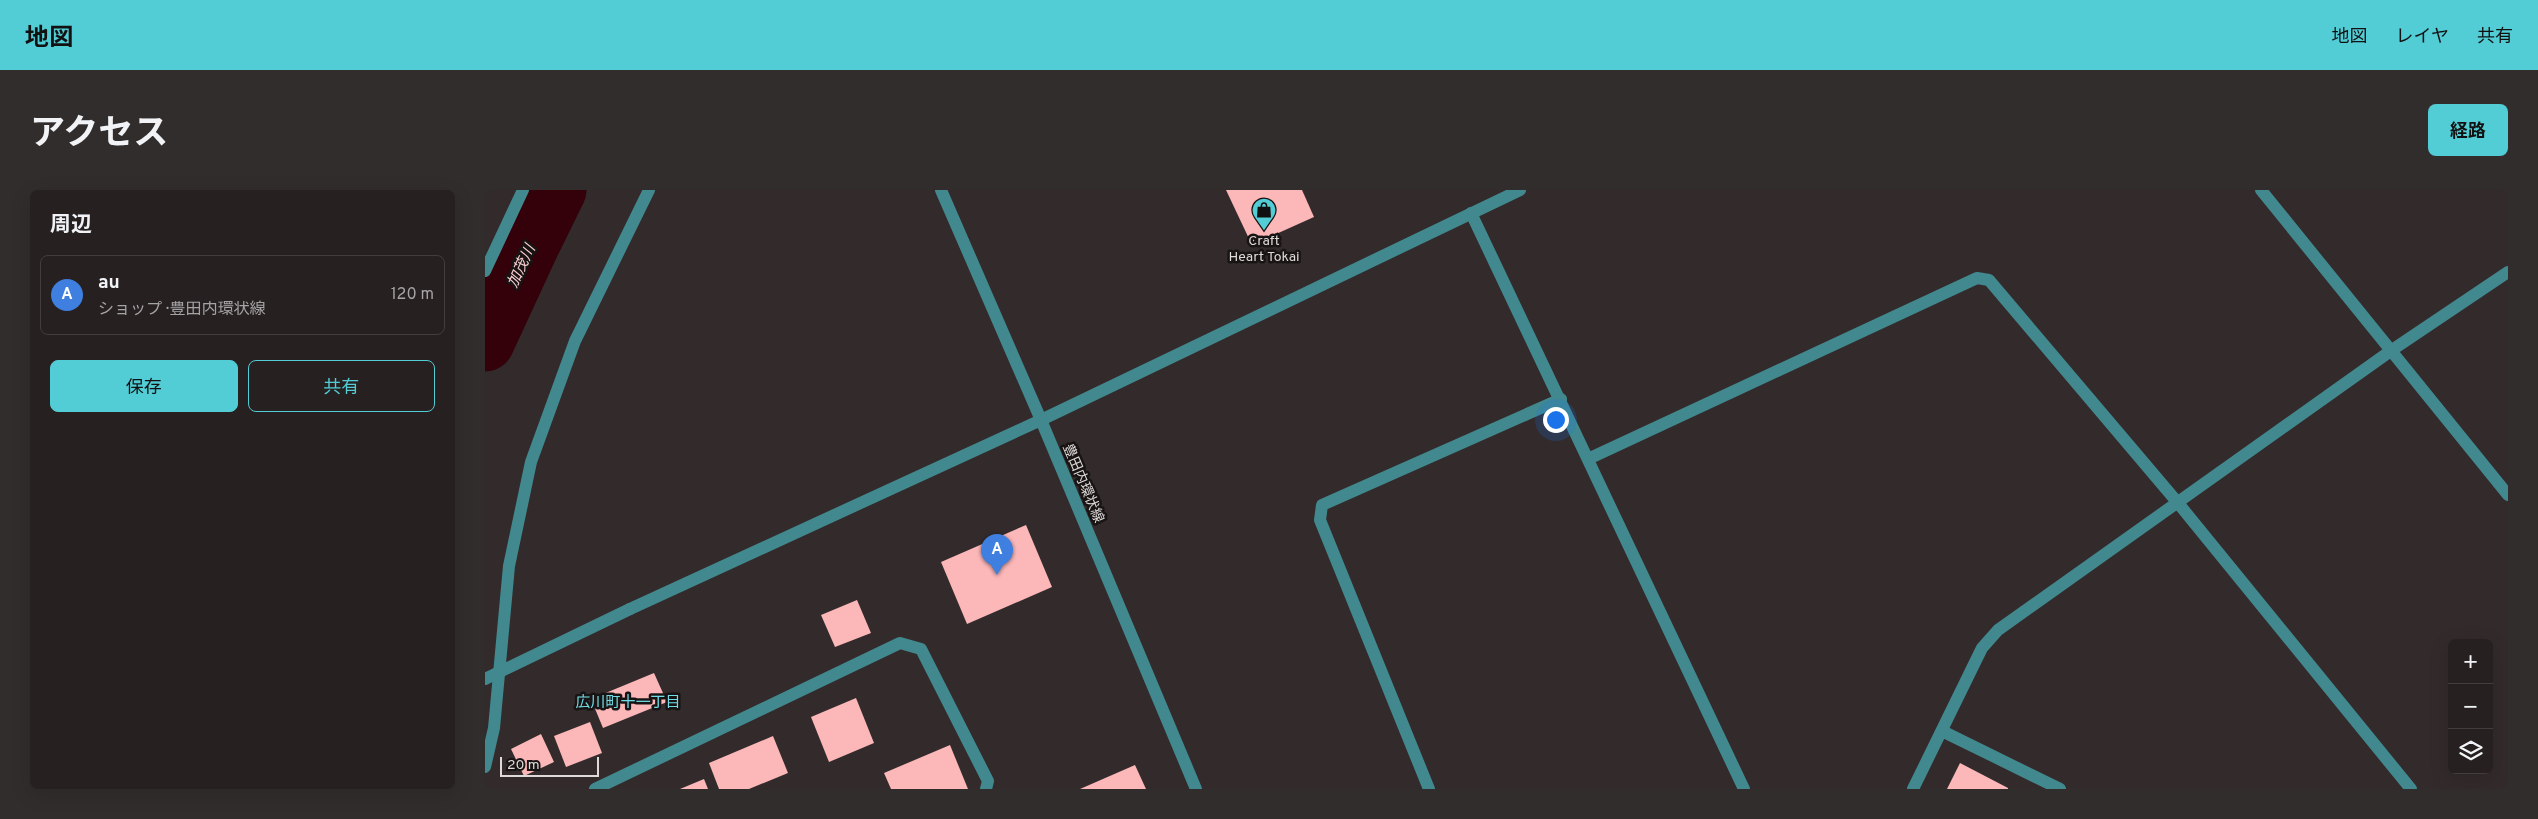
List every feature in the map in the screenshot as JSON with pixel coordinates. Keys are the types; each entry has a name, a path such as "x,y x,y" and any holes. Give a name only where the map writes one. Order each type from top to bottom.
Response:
{"street":[{"path":"485,271 523,190"},
{"path":"485,767 494,728 509,566 531,462 575,341 649,190"},
{"name":"豊田内環状線","path":"941,190 1041,420 1196,789"},
{"path":"485,679 630,609 1041,420 1520,190"},
{"path":"2261,190 2508,495"},
{"path":"1471,213 1561,399 1744,789"},
{"path":"1913,789 1982,648 1998,630 2392,350 2508,272"},
{"path":"1588,459 1977,278 1989,280 1997,287 2178,503 2411,789"},
{"path":"1429,789 1320,520 1323,505 1561,399"},
{"path":"595,789 900,643 921,649 988,781 986,789"},
{"path":"1942,731 2060,789"}],"building":[{"name":"Craft Heart Tokai","path":"1226,190 1302,190 1314,217 1252,245"},
{"path":"1026,525 1052,587 967,624 941,562"},
{"path":"857,600 871,633 835,647 821,615"},
{"path":"654,673 667,702 603,728 591,699"},
{"path":"856,698 874,743 829,762 811,717"},
{"path":"590,722 602,753 566,767 554,736"},
{"path":"541,734 554,762 524,776 511,749"},
{"path":"773,736 788,773 749,789 719,789 709,763"},
{"path":"950,745 968,789 891,789 884,773"},
{"path":"1960,763 2008,788 2008,789 1947,789"},
{"path":"1135,765 1146,789 1080,789"},
{"path":"704,779 708,789 680,789"}],"waterway":[{"name":"加茂川","path":"485,342 557,190"}],"place":[{"name":"Craft Heart Tokai","path":"1264,231"},
{"name":"au","path":"997,575"}],"district":[{"name":"広川町十一丁目","path":"628,702"}]}
